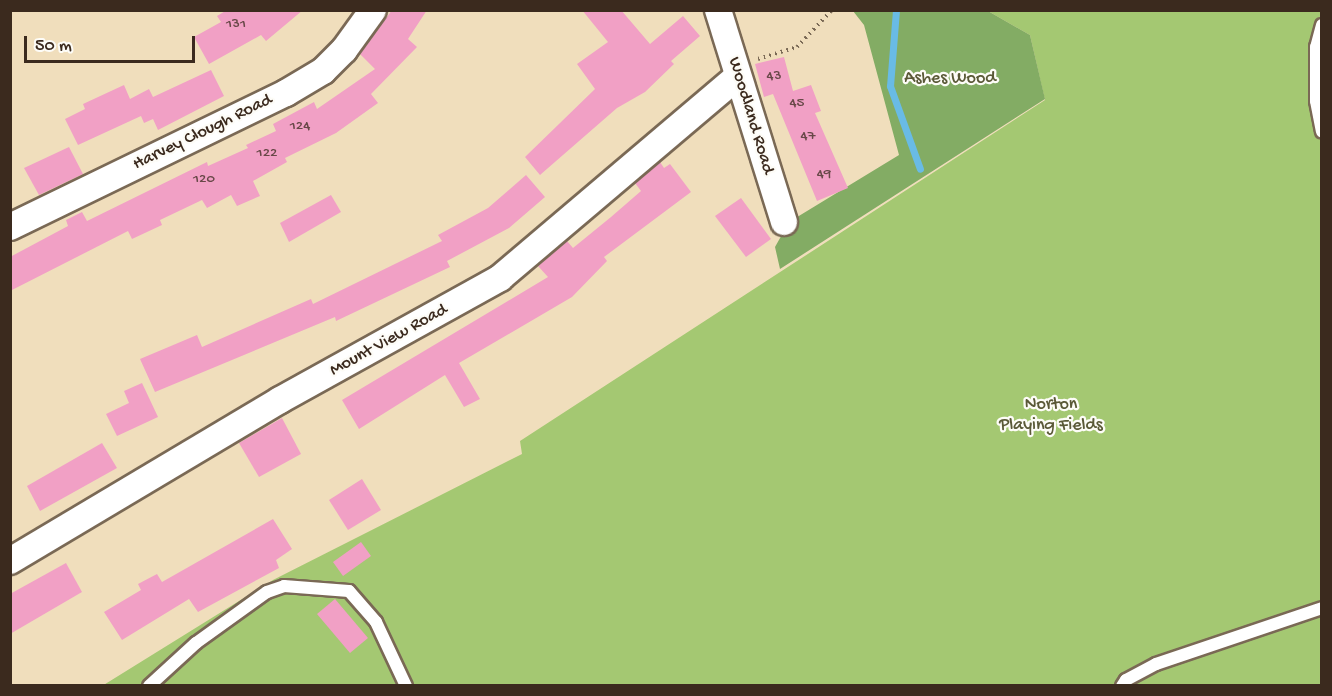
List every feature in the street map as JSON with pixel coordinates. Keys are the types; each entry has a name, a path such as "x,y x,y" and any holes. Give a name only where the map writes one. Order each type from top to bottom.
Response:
{"street":[{"name":"Harvey Clough Road","path":"11,226 286,93 323,70 344,50 373,10"},
{"name":"Woodland Road","path":"718,10 735,72 784,222"},
{"name":"Mount View Road","path":"10,561 280,400 500,278 735,72"}],"lane":[{"path":"1322,25 1316,57 1322,131"},
{"path":"149,686 196,644 267,592 284,586 349,591 376,622 406,686"},
{"path":"1122,686 1126,680 1156,664 1322,608"}],"path":[{"path":"735,72 797,47 832,10"}],"green space":[{"name":"Ashes Wood","path":"853,11 988,11 1030,35 1045,99 780,269 775,247 789,222 899,155 864,25"},
{"name":"Norton Playing Fields","path":"988,11 1321,11 1321,685 102,686 273,580 522,454 520,441 1045,100 1030,35"}],"building":[{"path":"227,10 303,10 266,41 261,35 209,64 194,37 221,22 217,16"},
{"path":"392,10 427,10 408,39 417,47 371,94 378,103 336,133 285,158 287,162 253,181 260,196 237,206 231,195 207,208 202,200 160,220 162,225 132,239 128,231 10,291 10,257 68,226 66,220 82,212 87,221 207,162 208,166 248,148 246,145 276,131 273,124 314,102 317,109 375,69 360,54"},
{"path":"582,10 621,10 650,44 683,16 700,36 671,61 674,64 645,92 617,108 540,175 525,157 595,89 577,64 608,42"},
{"path":"784,57 793,91 811,85 821,111 815,113 848,188 817,201 773,94 764,97 755,64"},
{"path":"211,70 224,96 158,130 153,119 144,123 141,116 78,145 65,119 85,109 83,104 124,85 130,99 149,89 153,97"},
{"path":"69,147 83,174 39,195 24,168"},
{"path":"660,162 664,168 670,164 691,192 604,257 607,261 572,297 459,363 480,399 464,407 445,375 359,429 342,400 548,277 538,266 567,241 573,248 611,217 641,191 635,183"},
{"path":"526,175 545,197 509,228 447,261 450,267 336,321 335,317 155,392 140,359 197,335 202,347 311,299 313,304 442,241 438,235 488,208"},
{"path":"331,195 341,212 289,242 280,223"},
{"path":"741,198 771,239 746,257 715,216"},
{"path":"142,383 158,417 117,436 106,414 129,403 124,391"},
{"path":"282,418 301,454 259,477 239,443"},
{"path":"102,443 117,468 40,511 27,486"},
{"path":"362,479 381,510 348,530 329,500"},
{"path":"273,519 292,549 276,560 279,568 198,612 189,599 122,640 104,612 141,590 138,584 157,574 162,582"},
{"path":"361,542 371,556 343,576 333,562"},
{"path":"66,563 82,592 10,634 10,594"},
{"path":"335,599 368,638 350,653 317,614"}],"waterway":[{"path":"896,10 890,86 920,169"}]}
